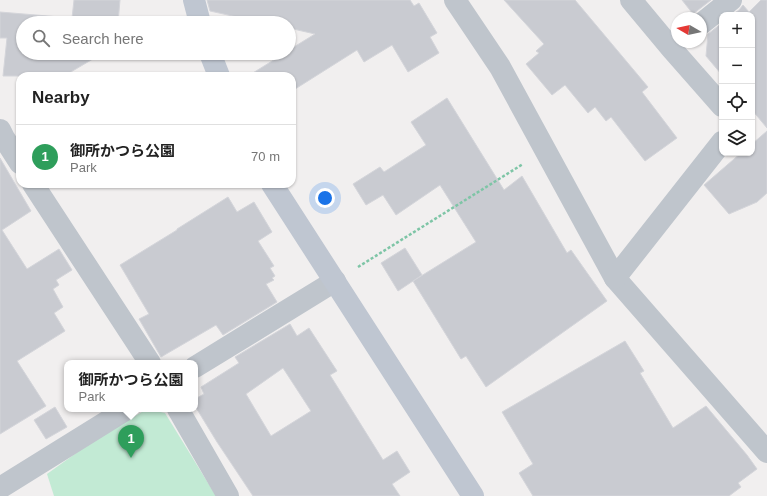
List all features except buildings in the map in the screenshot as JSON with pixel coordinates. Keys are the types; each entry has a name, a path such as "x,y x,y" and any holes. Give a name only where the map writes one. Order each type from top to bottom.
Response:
{"street":[{"path":"194,0 198,16"},
{"path":"454,0 500,67 615,278 767,452"},
{"path":"631,0 671,42"},
{"path":"707,19 731,0"},
{"path":"676,48 719,102"},
{"path":"213,60 217,72"},
{"path":"0,130 16,157"},
{"path":"615,278 719,146"},
{"path":"37,188 148,360"},
{"path":"275,188 473,496"},
{"path":"198,365 335,281"},
{"path":"0,488 122,412"},
{"path":"180,412 228,496"}],"path":[{"path":"335,281 546,151"}],"green space":[{"path":"142,412 165,413 216,496 54,496 47,474 93,441"}],"place":[{"name":"御所かつら公園","path":"131,458"}]}
